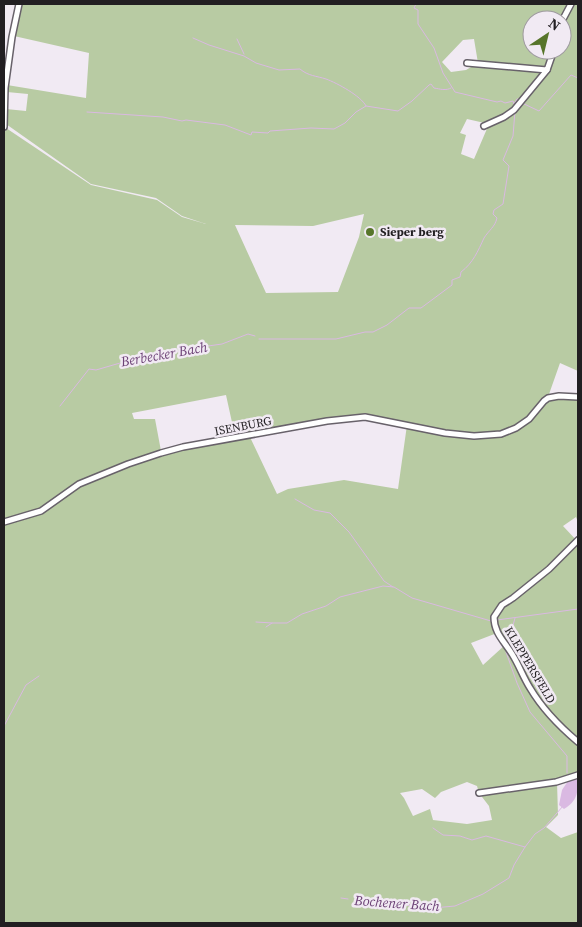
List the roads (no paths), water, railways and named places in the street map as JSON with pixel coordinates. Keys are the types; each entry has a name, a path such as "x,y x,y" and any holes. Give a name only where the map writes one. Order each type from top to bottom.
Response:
{"street":[{"path":"4,127 4,91 19,4"},
{"path":"484,126 514,110 540,80 547,70 550,60"},
{"path":"467,63 547,70"},
{"name":"ISENBURG","path":"4,522 41,512 79,484 161,452 280,429 365,417 445,433 474,436 501,434 516,428 529,419 548,398 559,396 578,397"},
{"name":"KLEPPERSFELD","path":"578,540 549,569 502,605 494,617 497,633 512,654 542,708 578,742"},
{"path":"479,793 556,782 578,775"}],"waterway":[{"path":"416,4 414,8 418,10 418,24 434,48 443,73 455,92 497,102 513,101 514,104 519,99"},
{"path":"193,38 244,56 256,63 279,70 300,69 326,79 354,94 366,106 398,111 431,84 434,88 445,90 451,88"},
{"path":"237,39 244,54"},
{"name":"Berbecker Bach","path":"522,103 539,111 571,75 578,78"},
{"path":"87,112 163,117 182,121 225,125 251,135 252,132 268,133 270,131 311,128 334,129 345,123 356,112 366,106"},
{"name":"Berbecker Bach","path":"259,339 336,339 373,332 387,325 409,308 421,308 452,285 452,280 460,277 461,272 472,261 484,238 495,224 497,218 493,214 494,210 503,204 509,166 503,160 513,136 515,111"},
{"name":"Berbecker Bach","path":"60,406 89,369 96,370 151,354 169,354 187,349 222,344 248,334 255,336"},
{"path":"295,499 314,510 330,513 349,532 384,581 393,587"},
{"path":"266,627 272,623 287,623 302,614 326,606 340,597 383,586 394,587 412,598 491,621"},
{"path":"497,620 578,609"},
{"name":"Bochener Bach","path":"508,644 515,618"},
{"path":"256,622 272,623"},
{"name":"Bochener Bach","path":"506,652 530,712 567,756 567,773"},
{"path":"4,726 26,685 39,676"},
{"name":"Bochener Bach","path":"357,900 433,908 455,906 483,894 509,878 514,865 525,847 535,834 544,828 563,806"},
{"path":"433,828 443,835 460,836 472,840 486,836 525,847"},
{"name":"Bochener Bach","path":"341,898 348,899"}],"place":[{"name":"Sieper berg","path":"370,232"}]}
